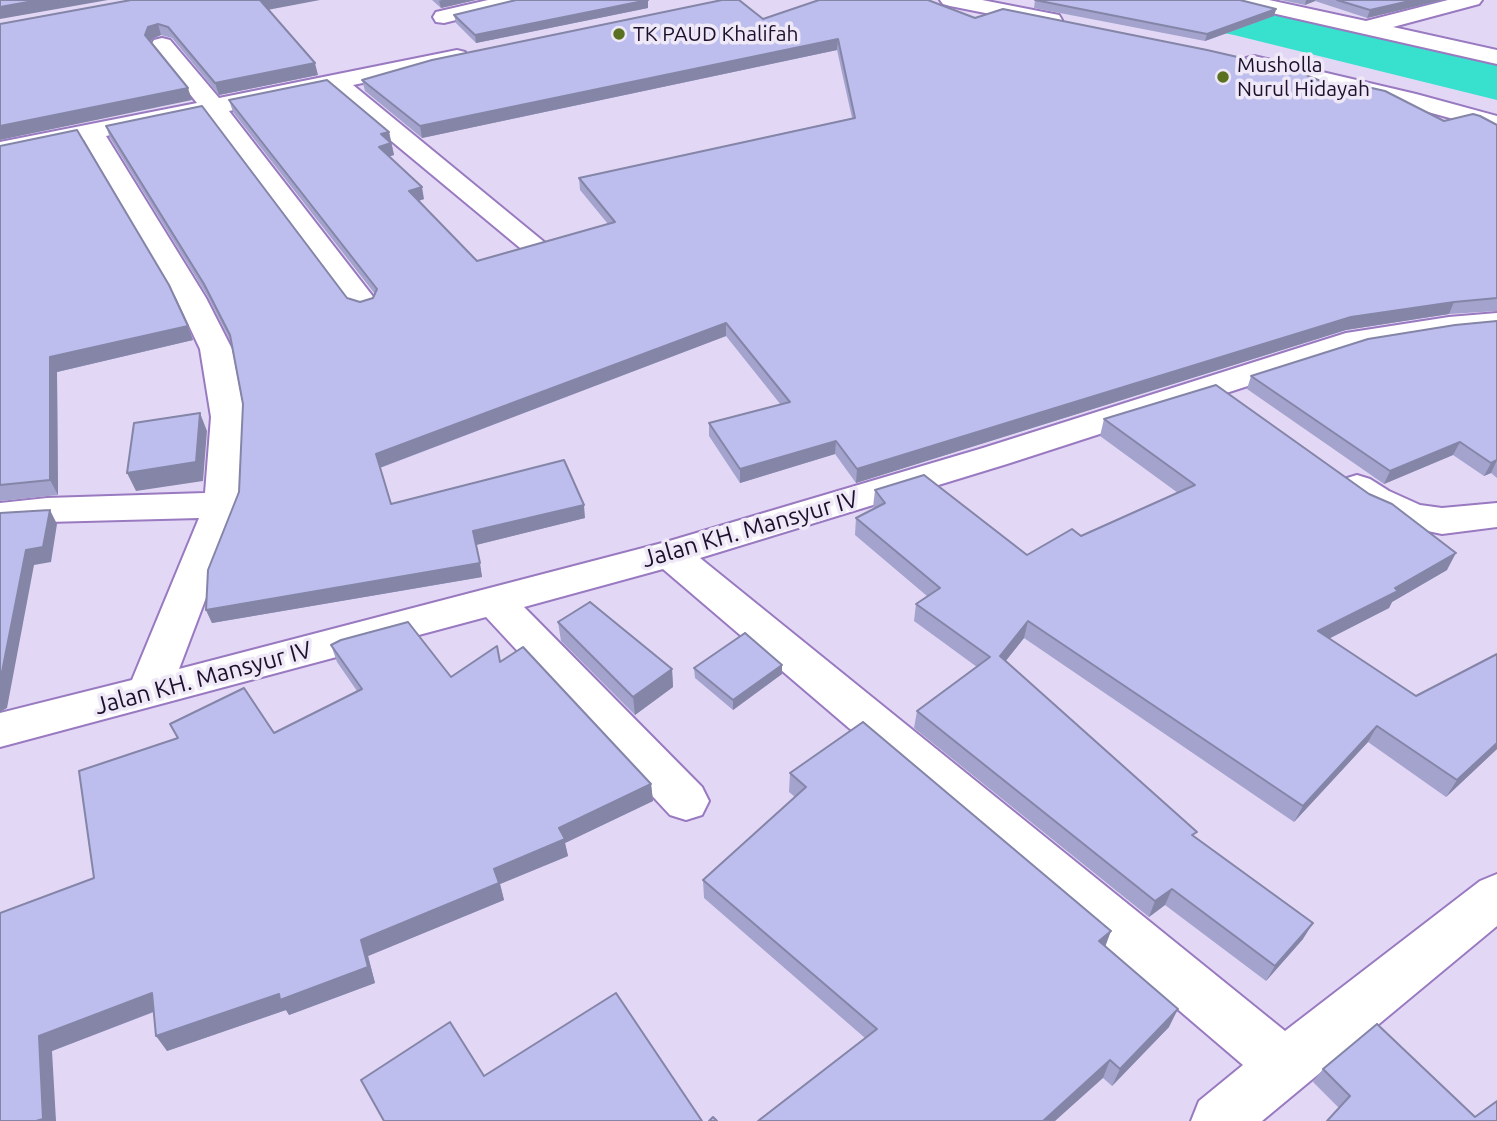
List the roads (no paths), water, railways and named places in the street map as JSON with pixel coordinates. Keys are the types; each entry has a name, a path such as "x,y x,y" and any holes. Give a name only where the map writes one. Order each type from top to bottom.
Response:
{"street":[{"path":"444,17 513,0"},
{"path":"950,0 1077,25"},
{"path":"1241,0 1497,57"},
{"path":"1368,27 1472,0"},
{"path":"162,45 214,108 363,303"},
{"path":"0,150 483,52"},
{"path":"1232,58 1416,101 1497,124"},
{"path":"335,82 535,246"},
{"path":"91,132 161,244 216,349 228,417 223,505 148,693"},
{"name":"Jalan KH. Mansyur IV","path":"0,730 670,554 982,460 1357,340 1449,326 1497,322"},
{"path":"1216,386 1248,409"},
{"path":"1333,470 1376,500 1412,516 1442,521 1497,514"},
{"path":"0,514 223,505"},
{"path":"670,554 1285,1065"},
{"path":"495,602 686,801"},
{"path":"1219,1121 1285,1065 1497,897"}],"waterway":[{"path":"1133,0 1234,18 1497,82"}],"place":[{"name":"TK PAUD Khalifah","path":"619,34"},
{"name":"Musholla Nurul Hidayah","path":"1223,77"}]}
